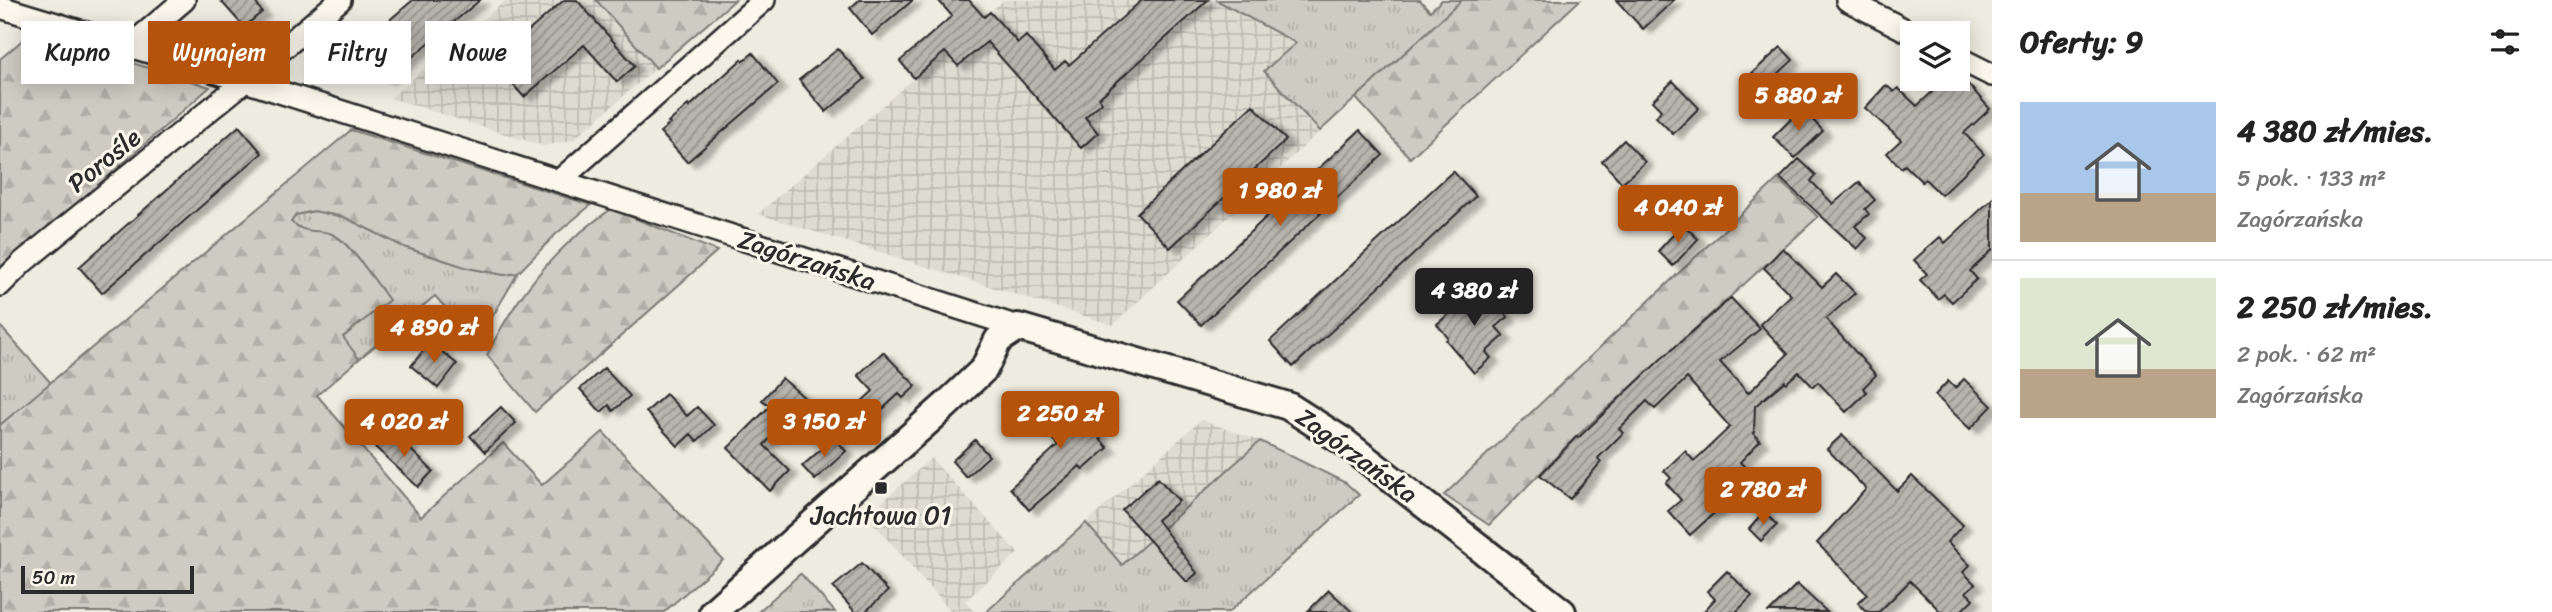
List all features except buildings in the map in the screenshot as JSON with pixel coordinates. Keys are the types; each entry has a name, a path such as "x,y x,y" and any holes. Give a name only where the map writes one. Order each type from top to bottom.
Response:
{"street":[{"path":"134,43 184,0"},
{"name":"Porośle","path":"290,43 340,0"},
{"path":"559,181 764,0"},
{"path":"1847,0 1900,27"},
{"name":"Zagórzańska","path":"0,6 47,21"},
{"path":"1970,64 1992,75"},
{"name":"Porośle","path":"0,285 23,262 241,84"},
{"name":"Zagórzańska","path":"254,84 1018,327 1288,406 1343,441 1562,612"},
{"path":"713,612 946,405 984,369 998,340 1018,327"}],"shaded area":[{"path":"506,0 596,0 656,68 573,140 544,146 390,98 407,84 411,84 411,80 425,68 425,84 531,84 531,21 481,21"},
{"path":"1004,0 1216,0 1296,43 1264,71 1320,131 1113,325 758,214"},
{"path":"1201,420 1260,441 1122,565 1086,523"},
{"path":"931,458 1018,553 965,601 974,612 952,612 867,516"}],"green space":[{"path":"596,0 735,0 656,68"},
{"path":"1216,0 1420,0 1430,11 1442,0 1462,0 1320,131 1264,71 1296,43"},
{"path":"1462,0 1580,0 1410,158 1356,98"},
{"path":"21,41 21,84 134,84 134,64 148,68 148,84 200,84 210,87 0,271 0,59"},
{"path":"351,130 591,205 556,234 518,273 504,275 468,268 404,247 344,217 314,211 296,215 291,222 309,231 329,233 340,239 363,264 389,300 343,337 359,359 317,395 421,517 503,443 542,485 603,432 723,560 664,612 0,612 0,425"},
{"path":"1778,179 1818,217 1577,436 1489,525 1444,495"},
{"path":"611,209 717,251 535,412 487,355 511,312 541,271 569,242"},
{"path":"314,211 345,217 404,247 469,268 504,275 518,273 477,343 435,296 359,359 342,338 388,300 333,235 305,231 291,222 296,215"},
{"path":"0,326 51,383 0,425"},
{"path":"1260,441 1346,483 1359,495 1229,612 986,612 1086,523 1122,565"},
{"path":"800,574 835,612 758,612"}],"place":[{"name":"Jachtowa 01","path":"881,488"}]}
